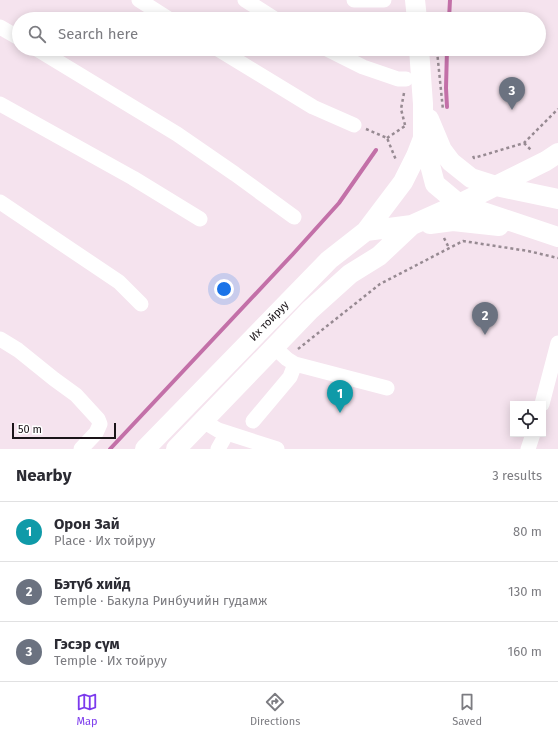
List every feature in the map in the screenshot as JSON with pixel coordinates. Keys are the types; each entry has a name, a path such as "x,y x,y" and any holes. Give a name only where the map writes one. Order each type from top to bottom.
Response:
{"main road":[{"path":"415,0 416,12"},
{"path":"420,56 423,104 423,138 435,184 459,204 558,236"},
{"path":"423,104 442,150 451,162 471,178 496,186 558,199"},
{"path":"366,230 403,182 423,138"},
{"path":"496,186 546,161 558,153"},
{"name":"Их тойруу","path":"145,449 329,260 366,230 412,225 496,186"},
{"path":"412,225 453,221 536,229"},
{"name":"Их тойруу","path":"176,449 203,421 285,357 310,310 350,274 379,256 412,225"}],"street":[{"path":"139,0 158,12"},
{"path":"245,0 264,12"},
{"path":"354,0 384,0"},
{"path":"0,27 12,34"},
{"path":"48,56 177,134 294,217"},
{"path":"229,56 313,107 354,125"},
{"path":"341,56 363,67 398,79 406,79"},
{"path":"0,104 133,178 200,219"},
{"path":"0,202 119,282 141,304"},
{"path":"0,339 18,350 76,395 98,419 100,424 96,433 81,449"},
{"path":"548,400 558,343"},
{"path":"285,357 387,388"},
{"path":"253,421 290,377 285,357"},
{"path":"203,421 218,430 277,449"},
{"path":"218,449 227,433"},
{"path":"528,449 532,437"}],"path":[{"path":"438,56 443,110"},
{"path":"470,154 474,158 524,143 558,110"},
{"path":"354,125 387,138 397,164"},
{"path":"387,138 405,126"},
{"path":"285,357 380,284 463,241 521,250 558,258"}],"waterway":[{"path":"449,12 450,0"},
{"path":"447,56 447,107"},
{"path":"110,449 339,203 376,150"}],"place":[{"name":"Гэсэр сүм","path":"512,110"},
{"name":"Бэтүб хийд","path":"485,335"},
{"name":"Орон Зай","path":"340,413"}]}
